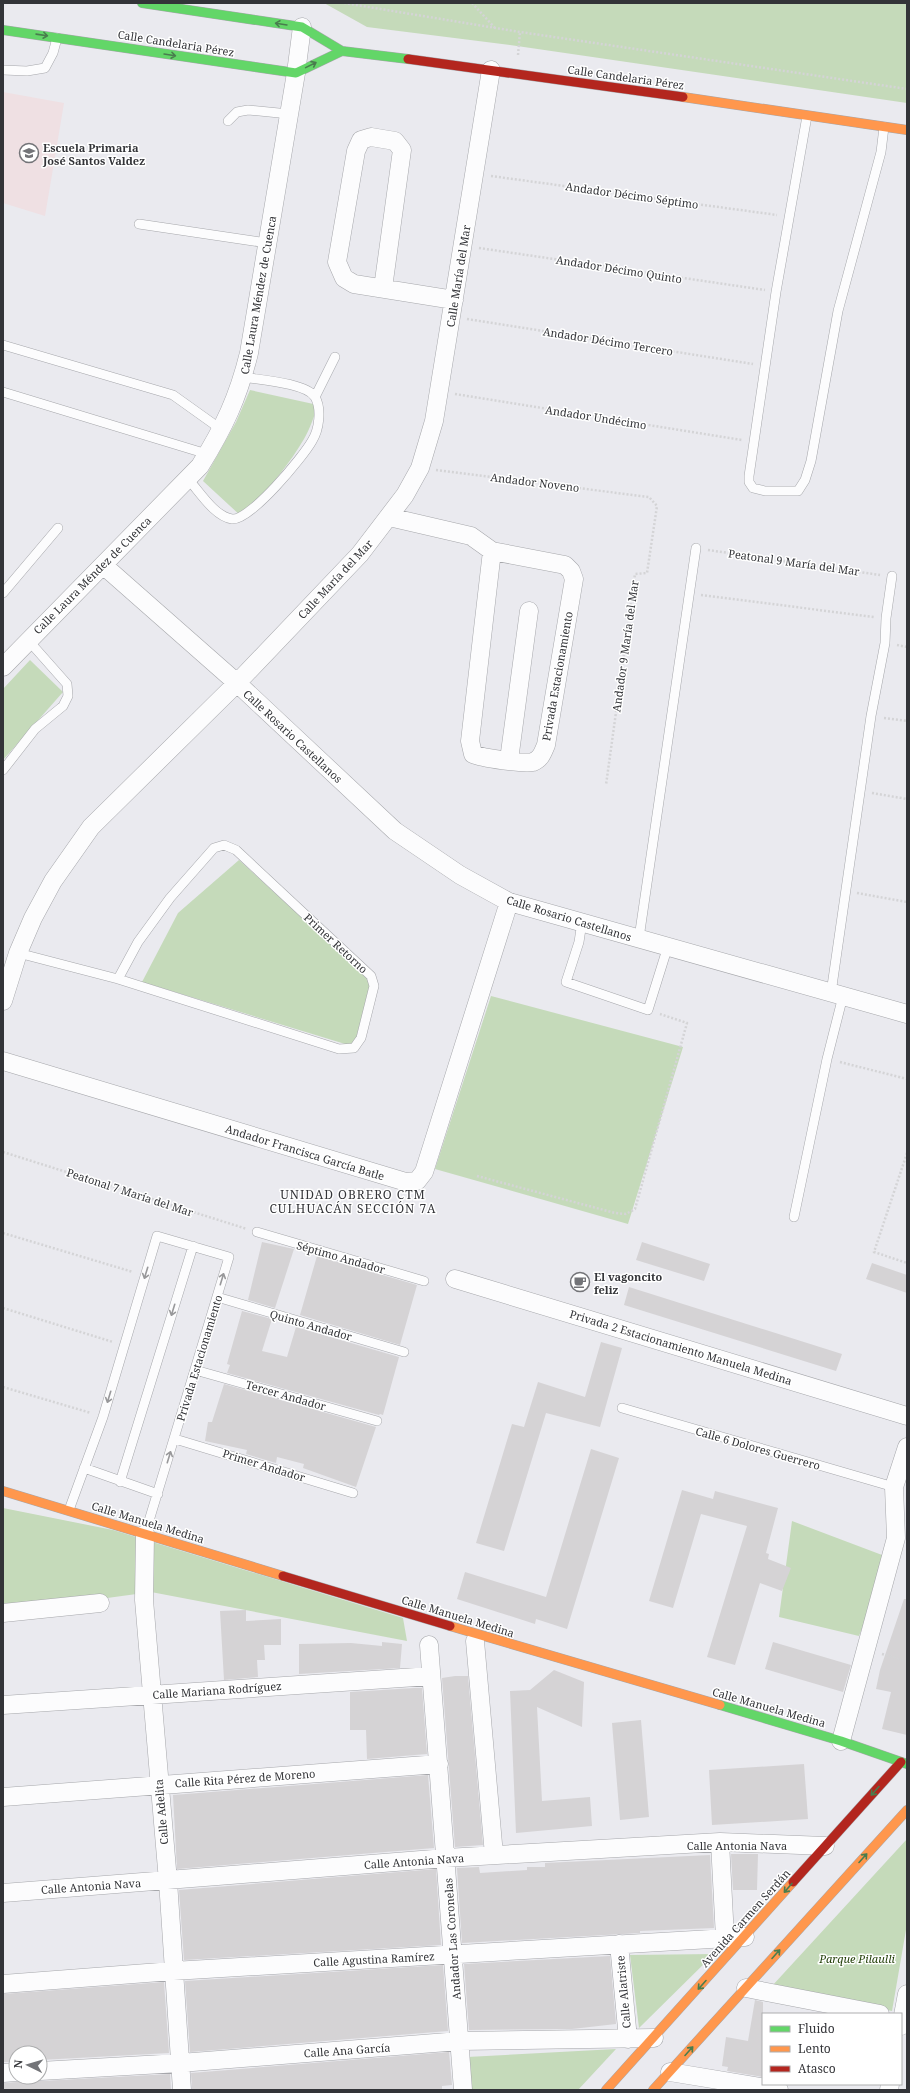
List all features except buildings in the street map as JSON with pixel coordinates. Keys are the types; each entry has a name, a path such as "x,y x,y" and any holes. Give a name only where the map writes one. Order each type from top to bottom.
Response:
{"street":[{"name":"Calle Candelaria Pérez","path":"142,3 302,27 342,51 491,70 907,130"},
{"name":"Calle Laura Méndez de Cuenca","path":"3,667 188,479 200,466 222,430 243,377 296,73 302,27"},
{"name":"Calle Candelaria Pérez","path":"3,30 296,73"},
{"path":"296,73 342,51"},
{"name":"Calle María del Mar","path":"3,1001 18,953 33,918 53,881 92,827 237,683 360,554 405,495 420,468 434,421 491,70"},
{"path":"383,288 402,150 396,141 371,137 361,140 356,151 337,262 344,278 354,284 383,288 452,309"},
{"name":"Privada Estacionamiento","path":"389,517 471,536 492,551 565,565 571,571 574,578 546,745 540,757 532,762 482,758 473,754 470,740 492,551"},
{"name":"Calle Rosario Castellanos","path":"103,565 237,683 395,831 460,875 509,902 907,1014"},
{"path":"509,760 529,611"},
{"name":"Andador Francisca García Batle","path":"3,1061 406,1182 417,1181 424,1172 509,902"},
{"name":"Privada 2 Estacionamiento Manuela Medina","path":"455,1279 907,1416"},
{"path":"841,1741 896,1538 894,1487 907,1447"},
{"name":"Calle Manuela Medina","path":"3,1491 841,1741 904,1763"},
{"name":"Calle Adelita","path":"145,1534 144,1600 168,1881 182,2090"},
{"path":"3,1613 100,1603"},
{"path":"475,1641 494,1856"},
{"name":"Andador Las Coronelas","path":"429,1645 463,2090"},
{"name":"Calle Mariana Rodríguez","path":"3,1705 431,1676"},
{"name":"Avenida Carmen Serdán","path":"606,2090 745,1937 825,1846 904,1763"},
{"name":"Calle Rita Pérez de Moreno","path":"3,1797 439,1764"},
{"path":"653,2090 907,1810"},
{"path":"720,1842 725,1938"},
{"name":"Calle Antonia Nava","path":"3,1893 446,1858 720,1842 825,1846"},
{"name":"Calle Agustina Ramírez","path":"3,1984 173,1971 745,1937"},
{"name":"Calle Alatriste","path":"619,1944 628,2039"},
{"path":"746,1988 875,2013"},
{"path":"903,2022 907,1994"},
{"name":"Calle Ana García","path":"48,2071 180,2063 460,2041 654,2038"},
{"path":"670,2072 779,2090"}],"lane":[{"path":"3,70 27,71 45,68 53,54 57,38"},
{"path":"228,121 237,112 248,110 289,114"},
{"path":"806,116 776,292 749,482 753,488 766,491 798,491 805,480 811,461 838,311 880,152 884,127"},
{"path":"139,224 267,243"},
{"path":"3,345 173,394 222,430"},
{"path":"315,397 335,357"},
{"path":"188,479 222,516 234,519 244,515 275,489 313,440 320,412 315,397 303,388 243,377"},
{"path":"3,392 208,454"},
{"path":"3,593 58,528"},
{"path":"639,938 696,548"},
{"path":"794,1217 826,1058 837,994 847,891 871,716 885,643 886,618 892,576"},
{"path":"3,770 35,729 63,706 68,696 67,684 28,640"},
{"name":"Primer Retorno","path":"18,953 118,979 339,1048 354,1048 361,1038 374,986 371,976 236,850 224,845 214,848 170,898 138,942 118,979"},
{"path":"582,922 579,942 566,982 648,1010 668,946"},
{"name":"Séptimo Andador","path":"257,1232 424,1282"},
{"name":"Privada Estacionamiento","path":"69,1510 103,1417 157,1236 229,1256 175,1439 145,1534"},
{"path":"120,1482 193,1246"},
{"name":"Quinto Andador","path":"217,1297 404,1352"},
{"name":"Tercer Andador","path":"195,1370 377,1421"},
{"name":"Calle 6 Dolores Guerrero","path":"622,1408 894,1487"},
{"name":"Primer Andador","path":"175,1439 353,1493"},
{"path":"84,1468 120,1482 158,1494"}],"path":[{"path":"344,3 495,28 907,89"},
{"path":"472,3 495,28"},
{"name":"Andador Décimo Séptimo","path":"474,174 789,217"},
{"name":"Andador Décimo Quinto","path":"463,245 776,292"},
{"name":"Andador Décimo Tercero","path":"452,309 765,366"},
{"name":"Andador Undécimo","path":"439,392 754,442"},
{"name":"Andador Noveno","path":"420,468 649,497"},
{"name":"Andador 9 María del Mar","path":"606,785 635,574 647,573 657,506 649,497"},
{"name":"Peatonal 9 María del Mar","path":"696,548 892,576"},
{"path":"690,594 886,618"},
{"path":"871,716 907,721"},
{"path":"861,791 907,799"},
{"path":"847,891 907,902"},
{"path":"478,1176 615,1213 626,1214 636,1209 687,1023 648,1010"},
{"path":"826,1058 907,1079"},
{"name":"Peatonal 7 María del Mar","path":"3,1152 257,1232"},
{"path":"907,1153 874,1252 907,1263"},
{"path":"3,1233 145,1276"},
{"path":"3,1308 124,1346"},
{"path":"3,1387 103,1417"},
{"path":"880,1654 907,1661"}],"shaded area":[{"name":"Escuela Primaria José Santos Valdez","path":"3,92 64,103 45,216 3,203"}],"green space":[{"path":"324,3 907,3 907,103 517,46 367,27"},
{"path":"250,390 318,405 306,435 297,450 283,470 242,517 203,481 236,422"},
{"path":"30,660 63,692 3,760 3,689"},
{"path":"239,860 373,983 355,1047 142,982 178,913"},
{"path":"491,996 683,1047 628,1224 435,1169"},
{"path":"3,1508 113,1530 403,1618 407,1641 151,1592 100,1599 3,1606"},
{"path":"792,1521 890,1558 859,1636 779,1617"},
{"name":"Parque Pilaulli","path":"907,1839 907,1924 892,2011 772,1986"},
{"path":"714,1954 639,2028 630,1955"},
{"path":"616,2049 578,2090 470,2090 467,2057"}],"traffic: fast":[{"path":"142,3 302,27 342,51 408,59"},
{"path":"3,30 296,73 342,51"},
{"path":"720,1705 841,1741 907,1764"}],"traffic: slow":[{"path":"683,97 907,130"},
{"path":"3,1491 283,1576"},
{"path":"450,1626 720,1705"},
{"path":"653,2090 907,1810"},
{"path":"606,2090 793,1882"}],"traffic: jam":[{"path":"408,59 683,97"},
{"path":"283,1576 450,1626"},
{"path":"793,1882 901,1762"}],"place":[{"name":"Escuela Primaria José Santos Valdez","path":"29,153"},
{"name":"El vagoncito feliz","path":"580,1282"}],"district":[{"name":"UNIDAD OBRERO CTM CULHUACÁN SECCIÓN 7A","path":"353,1201"}]}
